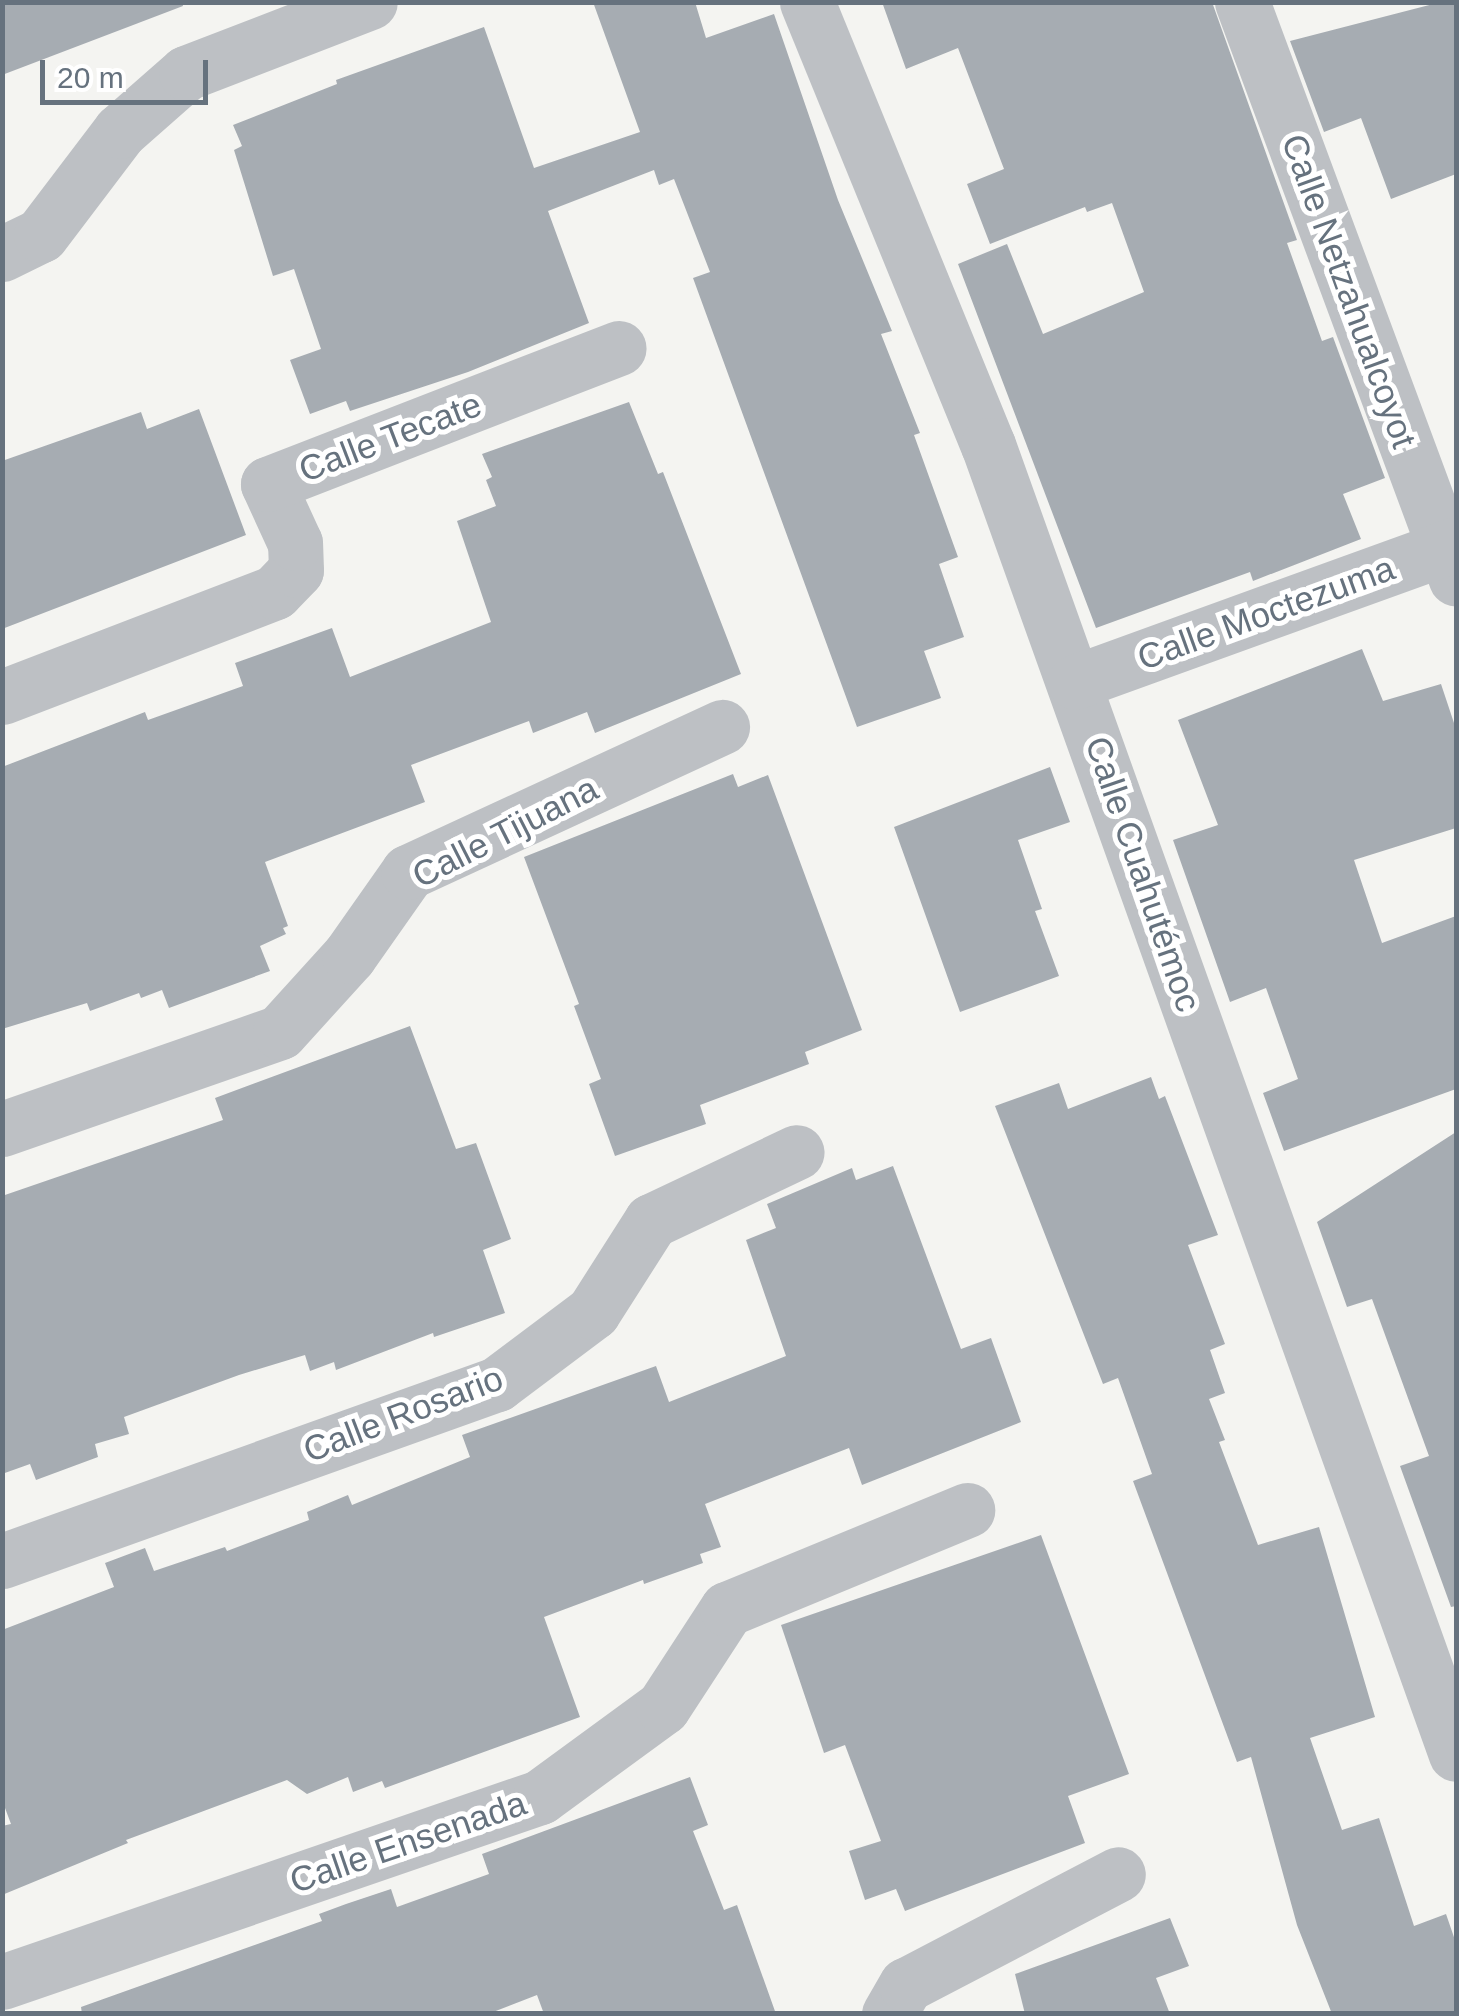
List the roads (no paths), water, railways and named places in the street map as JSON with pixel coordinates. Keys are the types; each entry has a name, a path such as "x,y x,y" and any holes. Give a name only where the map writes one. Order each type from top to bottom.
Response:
{"street":[{"path":"2,254 41,235 120,131 186,73 370,2"},
{"name":"Calle Cuahutémoc","path":"807,2 988,445 1456,1754"},
{"name":"Calle Netzahualcoyot","path":"1242,2 1452,557"},
{"name":"Calle Tecate","path":"2,697 275,592 296,570 295,544 268,484 619,348"},
{"name":"Calle Moctezuma","path":"1075,682 1452,557"},
{"name":"Calle Tijuana","path":"2,1129 280,1032 349,956 408,872 722,728"},
{"name":"Calle Rosario","path":"2,1561 497,1384 593,1312 651,1222 797,1152"},
{"name":"Calle Ensenada","path":"2,1982 540,1797 663,1707 727,1609 966,1510"},
{"path":"889,2014 906,1985 1118,1874"}]}
